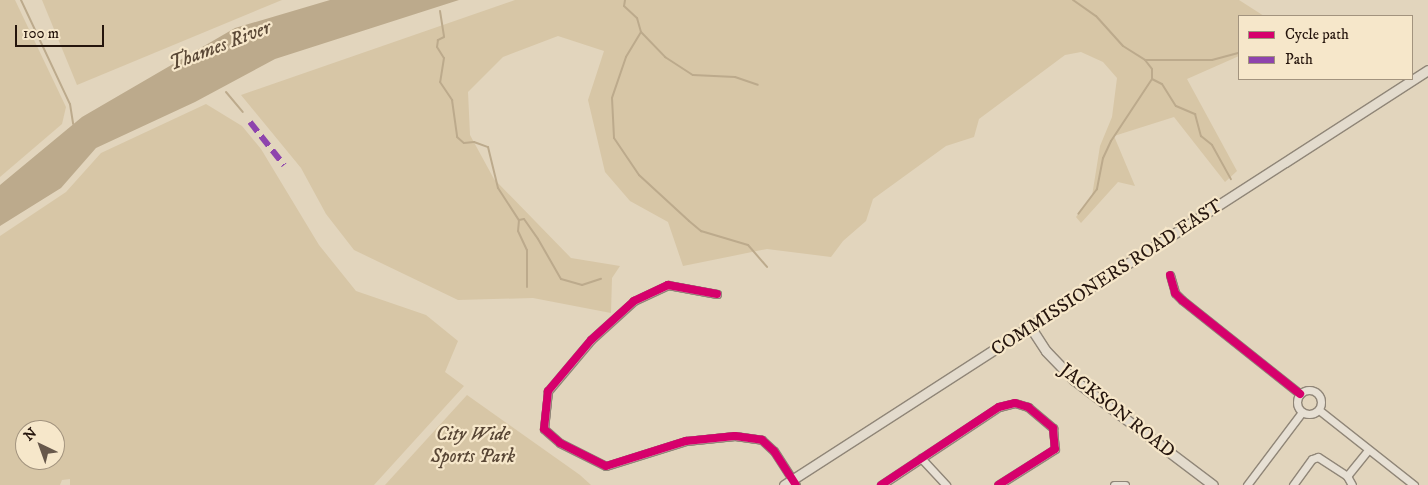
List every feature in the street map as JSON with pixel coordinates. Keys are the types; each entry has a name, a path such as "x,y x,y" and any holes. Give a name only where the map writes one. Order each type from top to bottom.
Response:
{"main road":[{"name":"COMMISSIONERS ROAD EAST","path":"1413,80 1428,70"},
{"name":"COMMISSIONERS ROAD EAST","path":"784,485 794,482 1413,80"},
{"name":"JACKSON ROAD","path":"1031,328 1046,351 1074,380 1213,485"}],"street":[{"path":"1170,275 1175,293 1182,300 1300,394"},
{"path":"717,294 668,285 634,301 592,340 548,391 544,429 560,442 606,466 686,441 734,436 762,440 774,451 794,482"},
{"path":"1310,390 1317,393 1322,401 1318,410 1312,414 1302,412 1297,404 1300,394 1310,390"},
{"path":"881,485 999,407 1015,403 1028,407 1054,428 1055,449 998,485"},
{"path":"1318,410 1414,485"},
{"path":"1247,485 1302,412"},
{"path":"1347,476 1368,450"},
{"path":"1293,485 1312,459 1318,457 1347,476 1352,485"},
{"path":"921,458 946,485"},
{"path":"1114,485 1125,485"}],"green space":[{"path":"0,0 15,0 66,107 62,124 0,177"},
{"path":"42,0 282,0 77,85"},
{"path":"515,0 1239,0 1262,15 1238,15 1238,56 1187,79 1237,171 1225,182 1174,117 1114,136 1135,186 1118,182 1081,223 1076,217 1092,196 1100,146 1112,117 1117,78 1103,62 1081,52 1065,55 979,119 974,137 946,146 873,199 866,221 843,241 831,257 767,249 683,266 668,222 630,201 605,172 588,100 604,51 558,36 503,57 468,92 470,135 494,179 571,258 620,266 612,278 611,313 533,298 458,300 354,250 326,214 301,168 241,95"},
{"path":"206,104 242,126 261,149 319,245 356,291 426,315 458,341 445,372 464,386 374,485 70,485 70,479 62,480 60,485 0,485 0,236 66,192 101,153"},
{"name":"City Wide Sports Park","path":"467,395 580,475 591,485 385,485"}],"water":[{"name":"Thames River","path":"330,0 459,0 275,59 195,102 96,148 61,188 0,226 0,185 82,117 235,28"}],"waterway":[{"path":"21,0 70,104 73,124"},
{"path":"625,0 624,6 637,18 641,32 626,57 612,98 614,138 639,175 689,221 701,231 748,245 767,267"},
{"path":"1073,0 1096,16 1123,46 1145,60 1152,69 1152,79 1111,141 1103,158 1097,189 1078,214"},
{"path":"440,11 444,37 438,40 437,47 444,58 440,82 452,100 457,137 464,143 474,142 488,147 498,188 519,220 518,231 527,250 527,287"},
{"path":"641,32 665,57 693,75 735,77 758,85"},
{"path":"1145,60 1212,60 1238,53"},
{"path":"1152,79 1162,84 1176,106 1195,114 1201,136 1212,145 1231,179"},
{"path":"226,92 243,112"},
{"path":"519,220 524,219 561,279 582,285 601,279"}],"marked path":[{"path":"250,122 284,165"}],"cycle path":[{"path":"1170,275 1175,293 1182,300 1300,394"},
{"path":"717,294 668,285 634,301 591,340 548,391 544,429 560,443 606,466 686,441 735,436 762,440 774,451 796,485"},
{"path":"881,485 999,407 1015,403 1028,407 1053,428 1055,449 998,485"}]}
